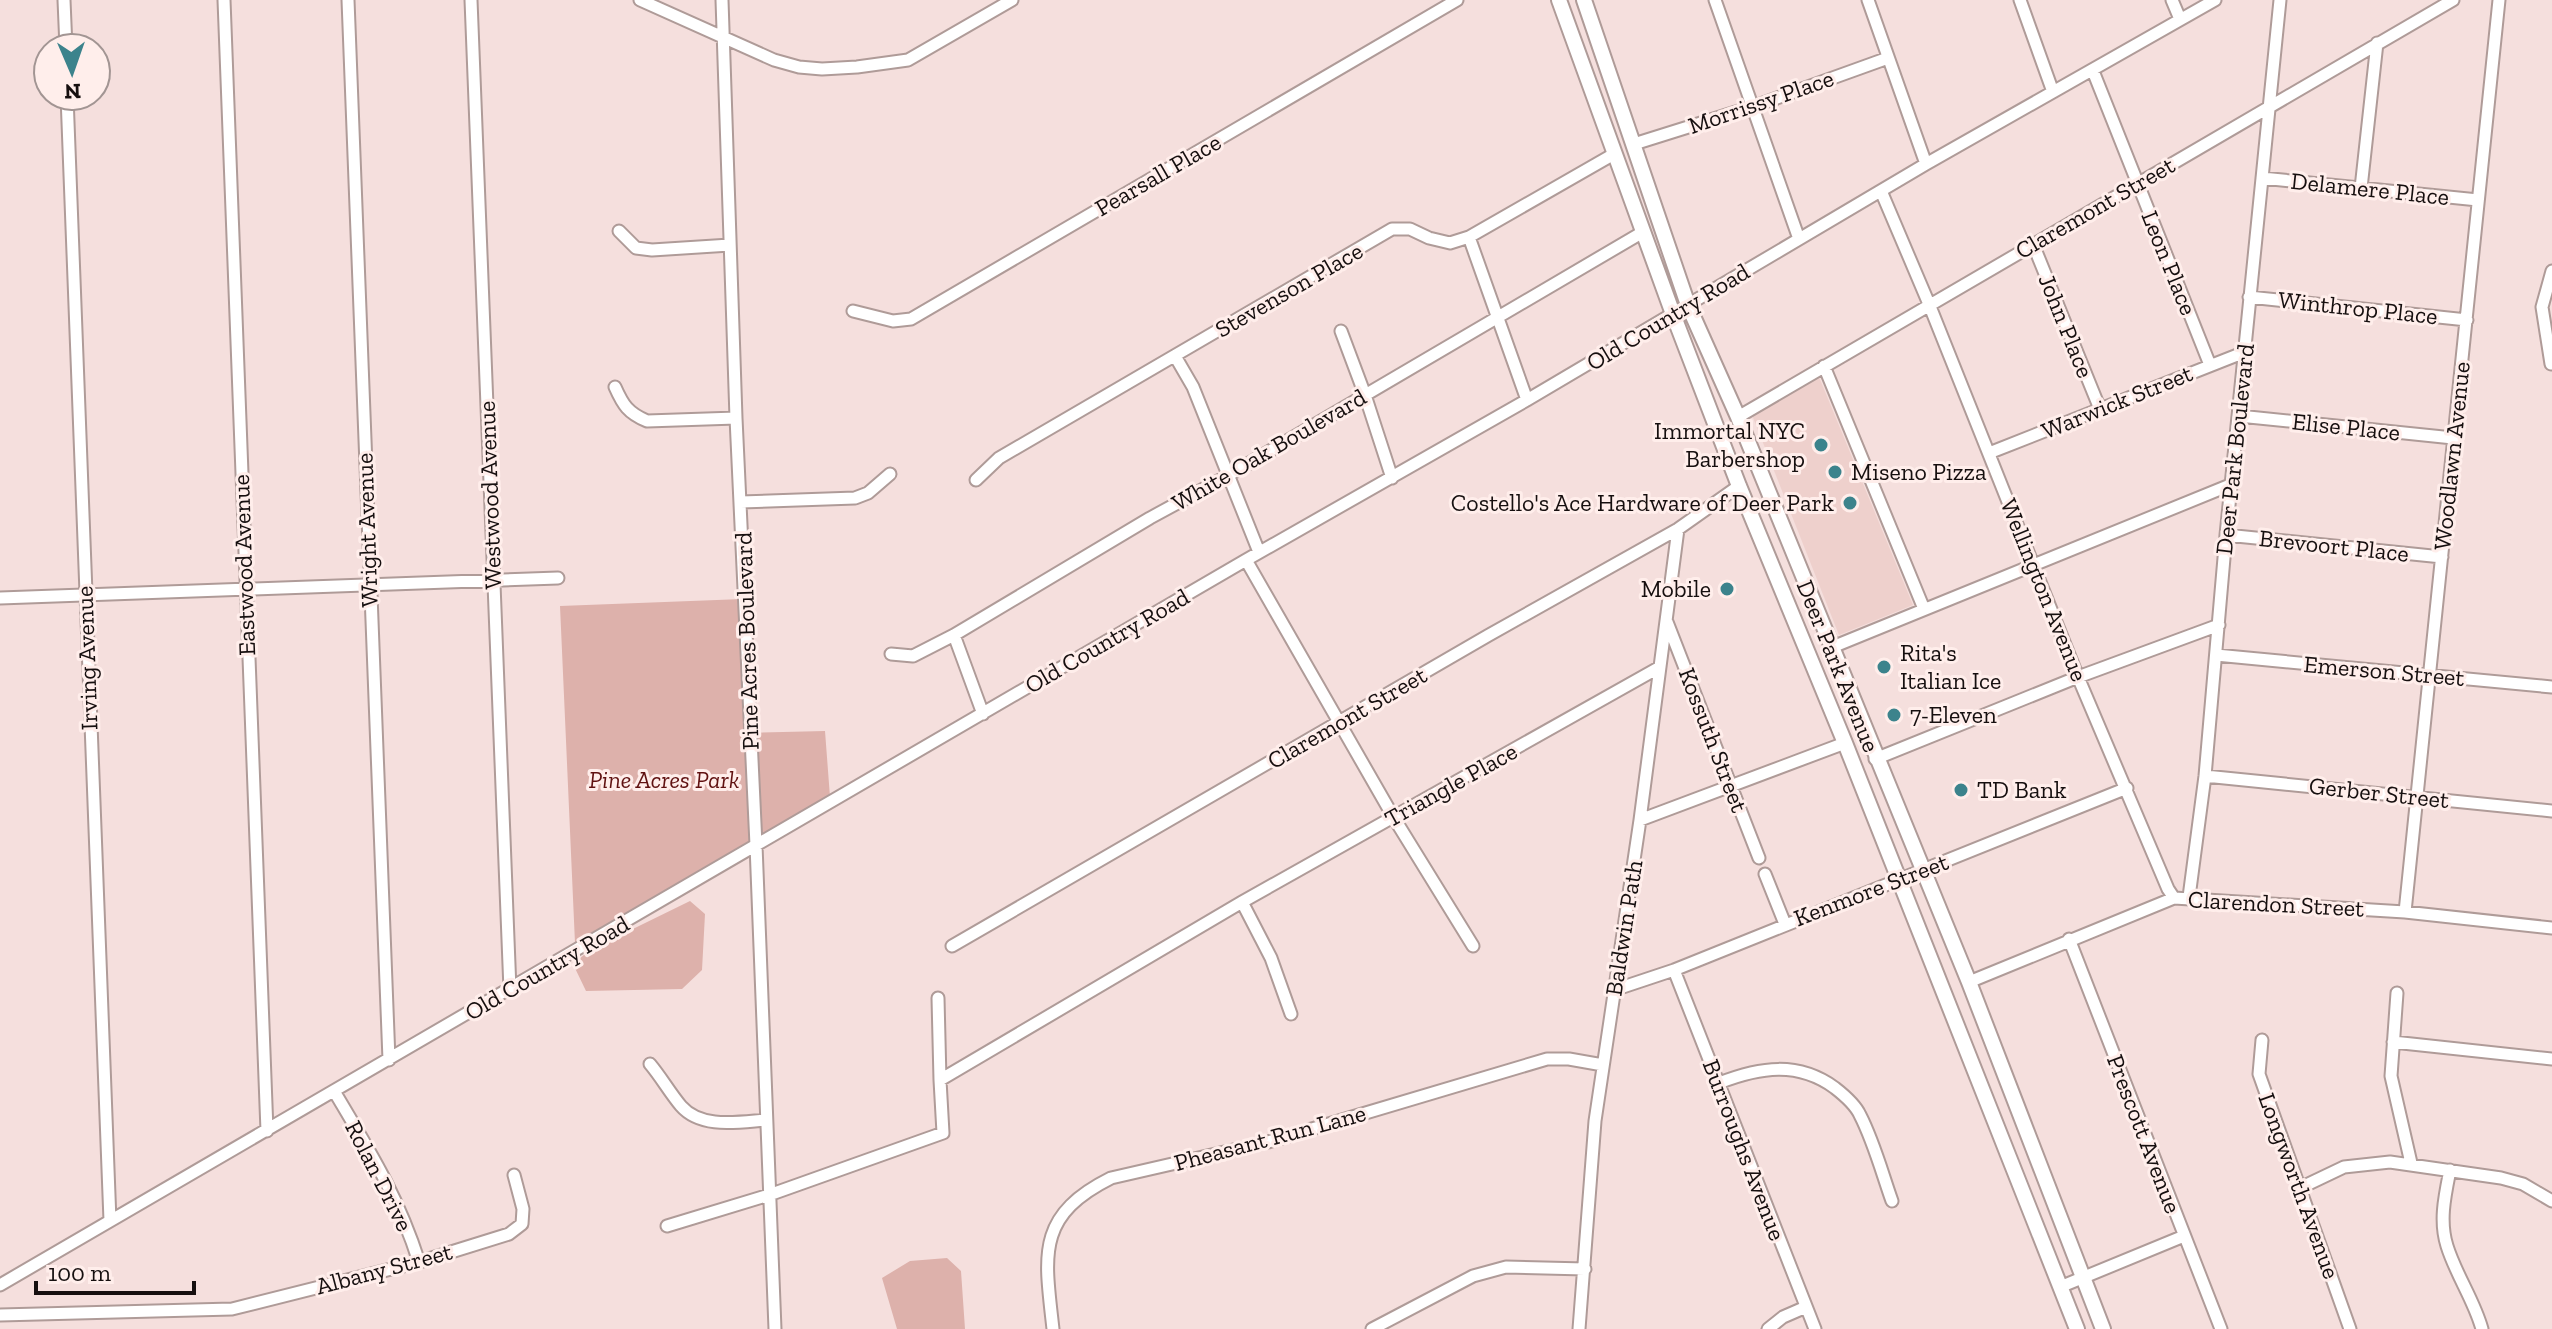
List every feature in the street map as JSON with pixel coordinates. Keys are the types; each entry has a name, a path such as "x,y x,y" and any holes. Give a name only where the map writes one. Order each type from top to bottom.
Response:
{"main road":[{"name":"Deer Park Avenue","path":"1559,0 1739,486 1845,743 2077,1329"},
{"name":"Deer Park Avenue","path":"1584,0 1688,305 1738,417 1875,759 1969,982 2103,1329"}],"street":[{"path":"64,0 65,32"},
{"name":"Eastwood Avenue","path":"224,0 267,1131"},
{"name":"Wright Avenue","path":"348,0 389,1060"},
{"name":"Westwood Avenue","path":"471,0 510,990"},
{"path":"640,0 774,60 822,69 908,60 1012,0"},
{"name":"Pine Acres Boulevard","path":"722,0 736,418 775,1329"},
{"name":"Pearsall Place","path":"853,311 893,321 911,319 1457,0"},
{"path":"1715,0 1799,239"},
{"path":"1868,0 1926,164"},
{"path":"2020,0 2053,92"},
{"path":"2172,0 2180,19"},
{"name":"Old Country Road","path":"0,1285 1259,552 1527,400 1926,164 2215,0"},
{"name":"Deer Park Boulevard","path":"2189,897 2205,776 2230,485 2280,0"},
{"name":"Claremont Street","path":"1738,417 2453,0"},
{"name":"Woodlawn Avenue","path":"2405,912 2499,0"},
{"path":"2361,188 2377,43"},
{"name":"Morrissy Place","path":"1634,144 1752,107 1888,58"},
{"name":"Leon Place","path":"2093,71 2210,365"},
{"name":"Irving Avenue","path":"68,112 110,1221"},
{"name":"Stevenson Place","path":"976,480 999,458 1392,229 1410,229 1450,243 1469,237 1614,154"},
{"name":"Delamere Place","path":"2262,178 2478,200"},
{"name":"Wellington Avenue","path":"1881,191 2078,677 2174,898"},
{"path":"619,231 636,248 652,250 730,245"},
{"name":"White Oak Boulevard","path":"891,654 913,656 954,635 1643,232"},
{"path":"1469,237 1527,400"},
{"name":"John Place","path":"2033,244 2100,409"},
{"path":"2551,364 2542,307 2552,271"},
{"name":"Winthrop Place","path":"2249,297 2467,320"},
{"path":"1341,331 1392,478"},
{"name":"Warwick Street","path":"1989,453 2245,352"},
{"path":"1175,356 1193,387 1259,552"},
{"path":"1824,366 1924,609"},
{"path":"615,387 624,407 647,421 736,418"},
{"name":"Elise Place","path":"2239,416 2453,438"},
{"path":"741,502 855,498 868,493 890,474"},
{"path":"1830,648 2230,485"},
{"name":"Claremont Street","path":"952,946 1678,529 1739,486"},
{"name":"Baldwin Path","path":"1579,1329 1595,1121 1640,820 1678,529"},
{"name":"Brevoort Place","path":"2226,535 2442,557"},
{"path":"1246,560 1338,723 1473,946"},
{"path":"0,598 558,578"},
{"name":"Kossuth Street","path":"1667,621 1759,858"},
{"path":"1875,759 2078,677 2219,625"},
{"path":"954,635 983,714"},
{"name":"Emerson Street","path":"2216,655 2552,687"},
{"name":"Triangle Place","path":"940,1080 1242,902 1660,667"},
{"path":"1640,820 1845,743"},
{"name":"Gerber Street","path":"2205,776 2552,811"},
{"name":"Kenmore Street","path":"1614,990 1674,970 2127,788"},
{"path":"1765,874 1785,924"},
{"name":"Clarendon Street","path":"1969,982 2174,898 2405,912 2552,928"},
{"path":"1242,902 1271,958 1291,1014"},
{"name":"Prescott Avenue","path":"2069,939 2221,1329"},
{"name":"Burroughs Avenue","path":"1674,970 1815,1329"},
{"path":"2397,993 2391,1076 2411,1163"},
{"path":"667,1226 769,1195 943,1133 938,998"},
{"name":"Longworth Avenue","path":"2262,1040 2259,1074 2350,1329"},
{"path":"2393,1042 2552,1059"},
{"name":"Pheasant Run Lane","path":"1053,1329 1046,1278 1052,1230 1087,1190 1111,1178 1268,1142 1547,1059 1603,1065"},
{"path":"650,1064 680,1105 693,1117 709,1121 766,1120"},
{"path":"1719,1083 1762,1070 1782,1068 1806,1072 1827,1083 1844,1095 1859,1112 1892,1201"},
{"name":"Rolan Drive","path":"334,1091 392,1190 405,1217 419,1262"},
{"path":"2300,1188 2344,1167 2369,1162 2411,1163 2501,1178 2523,1184 2552,1201"},
{"path":"2450,1170 2443,1205 2446,1244 2476,1307 2482,1329"},
{"name":"Albany Street","path":"0,1315 232,1309 419,1262 509,1234 522,1224 523,1209 514,1175"},
{"path":"2060,1287 2184,1236"},
{"path":"1372,1329 1473,1276 1506,1267 1585,1269"},
{"path":"1768,1329 1783,1317 1806,1307"}],"shaded area":[{"path":"1819,377 1913,605 1839,635 1752,415"}],"green space":[{"name":"Pine Acres Park","path":"743,599 747,733 825,731 830,797 575,943 560,606"},
{"path":"690,901 705,914 702,970 682,989 586,991 573,964 590,950"},
{"path":"947,1258 961,1271 965,1329 897,1329 882,1278 910,1261"}],"place":[{"name":"Immortal NYC Barbershop","path":"1821,445"},
{"name":"Miseno Pizza","path":"1835,472"},
{"name":"Costello's Ace Hardware of Deer Park","path":"1850,503"},
{"name":"Mobile","path":"1727,589"},
{"name":"Rita's Italian Ice","path":"1884,667"},
{"name":"7-Eleven","path":"1894,715"},
{"name":"TD Bank","path":"1961,790"}]}
